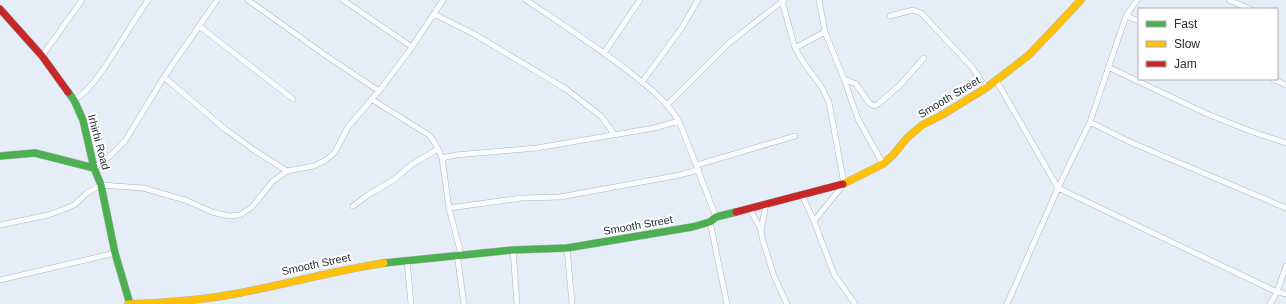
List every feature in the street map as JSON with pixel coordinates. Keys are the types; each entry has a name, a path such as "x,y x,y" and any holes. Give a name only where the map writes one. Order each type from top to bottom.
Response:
{"street":[{"path":"42,56 82,0"},
{"path":"74,100 82,96 94,82 148,0"},
{"path":"0,156 35,153 94,168 109,157 125,142 164,78 216,0"},
{"path":"248,0 325,55 379,91"},
{"path":"343,0 412,47"},
{"path":"526,0 604,53 642,82 672,109 679,121 698,168 713,220 727,304"},
{"path":"604,53 640,0"},
{"path":"642,82 681,29 698,0"},
{"path":"819,0 825,32 858,119 883,164"},
{"name":"Smooth Street","path":"130,304 168,303 229,295 351,268 407,260 459,254 567,248 692,226 750,208 844,184 883,164 893,155 907,138 922,125 942,115 986,88 1029,55 1081,0"},
{"path":"1007,304 1058,188 1090,122 1126,16 1137,0"},
{"path":"1229,0 1248,8"},
{"path":"0,225 48,215 62,210 74,205 87,193 101,185 143,188 185,200 212,212 229,216 240,215 252,207 273,181 287,172 314,166 326,160 335,152 348,127 379,91 412,47 442,1"},
{"path":"667,105 730,43 783,1 795,48 805,65 821,86 829,102 844,184 814,221"},
{"name":"Irhirhi Road","path":"0,9 42,56 74,100 83,120 94,168 101,185 115,254 130,304"},
{"path":"890,16 914,10 921,13 971,66 986,88"},
{"path":"434,14 474,34 566,89 601,116 614,134"},
{"path":"1126,16 1138,21"},
{"path":"199,26 293,99"},
{"path":"795,48 825,32"},
{"path":"844,79 856,84 869,102 875,106 898,86 924,58"},
{"path":"1108,67 1205,113 1286,143"},
{"path":"164,78 226,129 287,172"},
{"path":"996,80 1058,188 1277,292 1286,294"},
{"path":"1275,80 1286,85"},
{"path":"371,99 428,135 438,149 442,158 449,208 459,254 464,304"},
{"path":"442,158 456,155 537,148 654,128 679,121"},
{"path":"1090,122 1130,142 1286,208"},
{"path":"449,208 522,198 560,197 675,176 795,136"},
{"path":"353,206 368,195 396,179 410,165 423,156 438,149"},
{"path":"802,195 814,221 834,274 855,304"},
{"path":"761,230 766,204"},
{"path":"750,208 761,230 763,244 774,276 787,304"},
{"path":"567,248 572,304"},
{"path":"513,250 517,304"},
{"path":"0,280 115,254"},
{"path":"407,260 411,304"},
{"path":"1270,304 1277,292 1286,266"}],"traffic: fast":[{"path":"68,92 74,100 83,120 94,168 101,185 115,253 130,304"},
{"path":"0,156 35,153 94,168"},
{"path":"384,263 513,250 567,248 692,227 710,222 716,217 736,212"}],"traffic: slow":[{"path":"843,184 883,164 893,155 907,138 922,125 942,115 986,88 1029,55 1081,0"},
{"path":"128,304 216,297 384,263"}],"traffic: jam":[{"path":"0,9 42,56 68,92"},
{"path":"736,212 843,184"}]}
